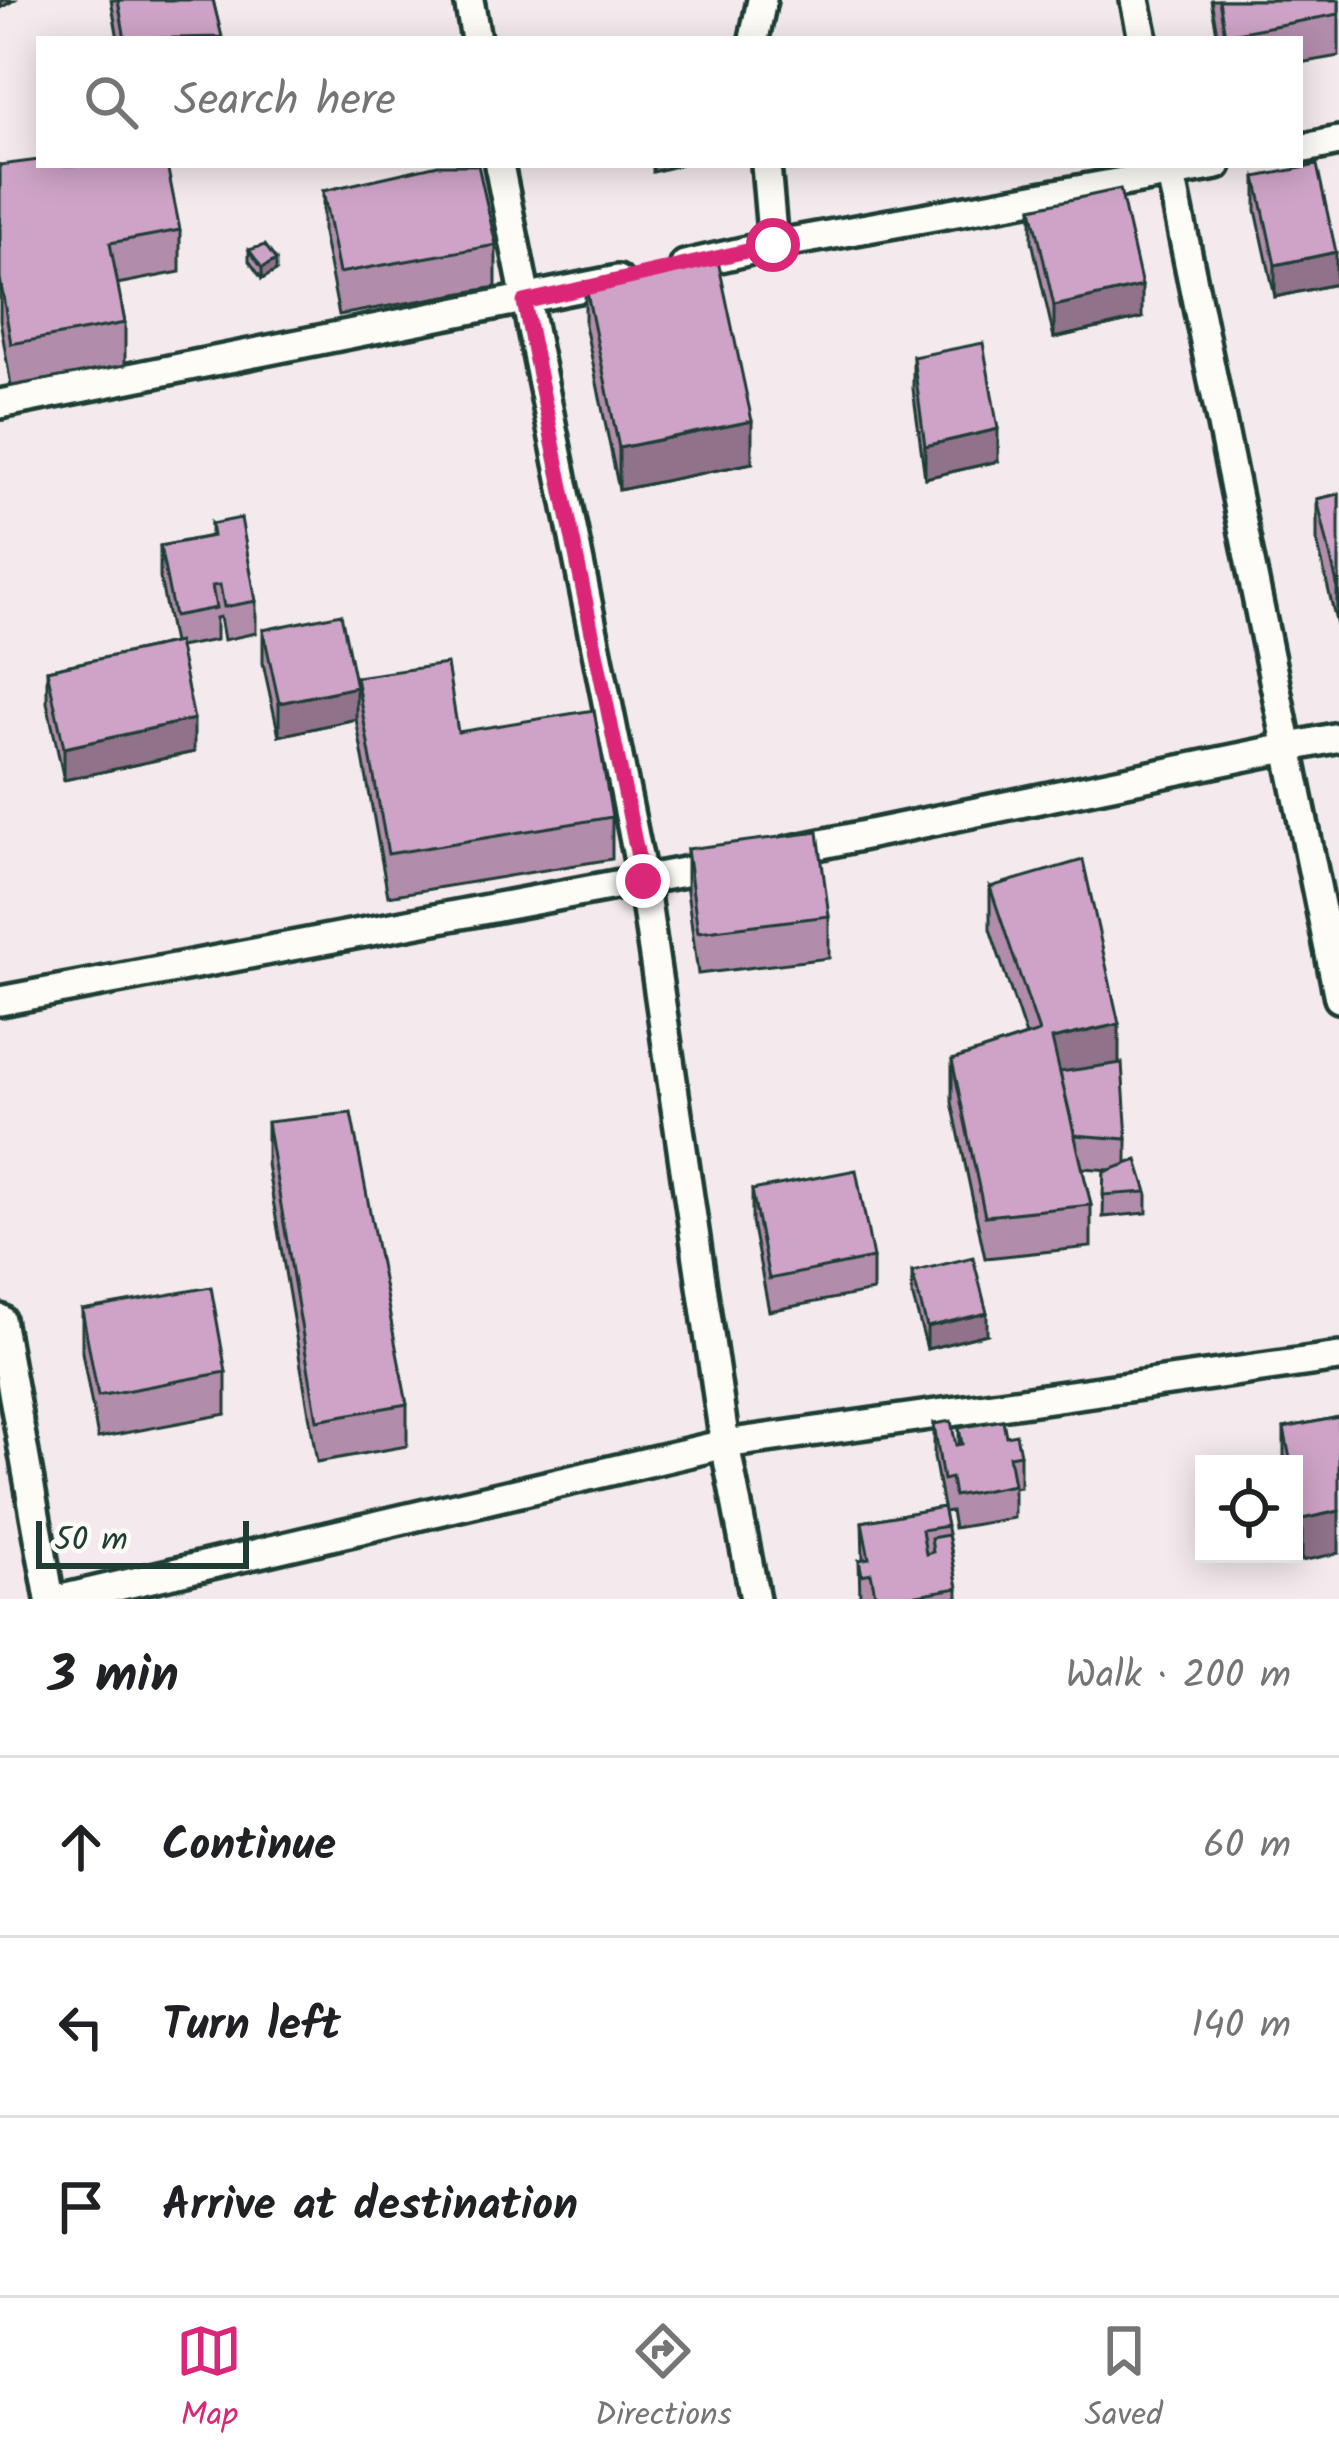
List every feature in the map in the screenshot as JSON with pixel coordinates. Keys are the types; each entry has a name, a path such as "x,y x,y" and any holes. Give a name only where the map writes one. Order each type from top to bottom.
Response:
{"street":[{"path":"469,0 475,36"},
{"path":"755,36 762,0"},
{"path":"1136,0 1142,36"},
{"path":"1303,148 1339,141"},
{"path":"500,168 643,881 725,1444 755,1599"},
{"path":"766,168 773,245"},
{"path":"0,404 524,302 773,245 1169,170 1339,998"},
{"path":"0,1000 643,881 1339,737"},
{"path":"0,1319 50,1599"},
{"path":"62,1599 725,1444 1339,1357"}],"building":[{"path":"118,0 213,0 222,36 124,36"},
{"path":"1219,0 1339,0 1339,14 1225,35"},
{"path":"36,160 36,168 168,168 180,230 110,243 125,323 11,344 0,278 0,165"},
{"path":"1317,165 1336,252 1275,265 1256,177"},
{"path":"425,168 479,168 496,245 339,273 323,191"},
{"path":"1120,189 1142,286 1054,306 1032,208"},
{"path":"265,245 276,260 262,268 249,250"},
{"path":"717,256 752,421 619,448 585,283"},
{"path":"983,343 998,429 925,446 913,357"},
{"path":"1339,494 1339,583 1337,584 1317,499"},
{"path":"241,518 256,601 224,607 220,585 212,586 216,608 174,616 160,546 213,536 211,524"},
{"path":"341,614 356,687 279,703 263,630"},
{"path":"178,642 194,719 64,748 47,670"},
{"path":"447,664 458,732 594,710 612,817 388,854 356,677"},
{"path":"818,832 829,916 698,932 687,849"},
{"path":"1083,860 1119,1024 1052,1039 1091,1205 985,1216 952,1060 1039,1032 990,887"},
{"path":"1122,1063 1127,1139 1075,1135 1060,1072"},
{"path":"351,1113 407,1404 317,1420 267,1122"},
{"path":"1137,1160 1147,1192 1103,1195 1104,1172"},
{"path":"856,1170 873,1258 769,1279 752,1190"},
{"path":"973,1257 987,1313 927,1327 912,1272"},
{"path":"211,1287 226,1372 98,1396 82,1310"},
{"path":"1339,1417 1339,1511 1303,1519 1303,1455 1289,1455 1284,1428"},
{"path":"1003,1420 1006,1436 1016,1434 1020,1454 1009,1456 1014,1485 954,1496 951,1478 943,1480 934,1424 951,1421 956,1445 962,1444 959,1428"},
{"path":"943,1507 947,1526 922,1530 926,1554 933,1552 931,1538 948,1535 958,1588 876,1599 871,1573 862,1575 859,1560 869,1558 862,1522"}],"route":[{"path":"643,881 524,302 773,245"}]}
